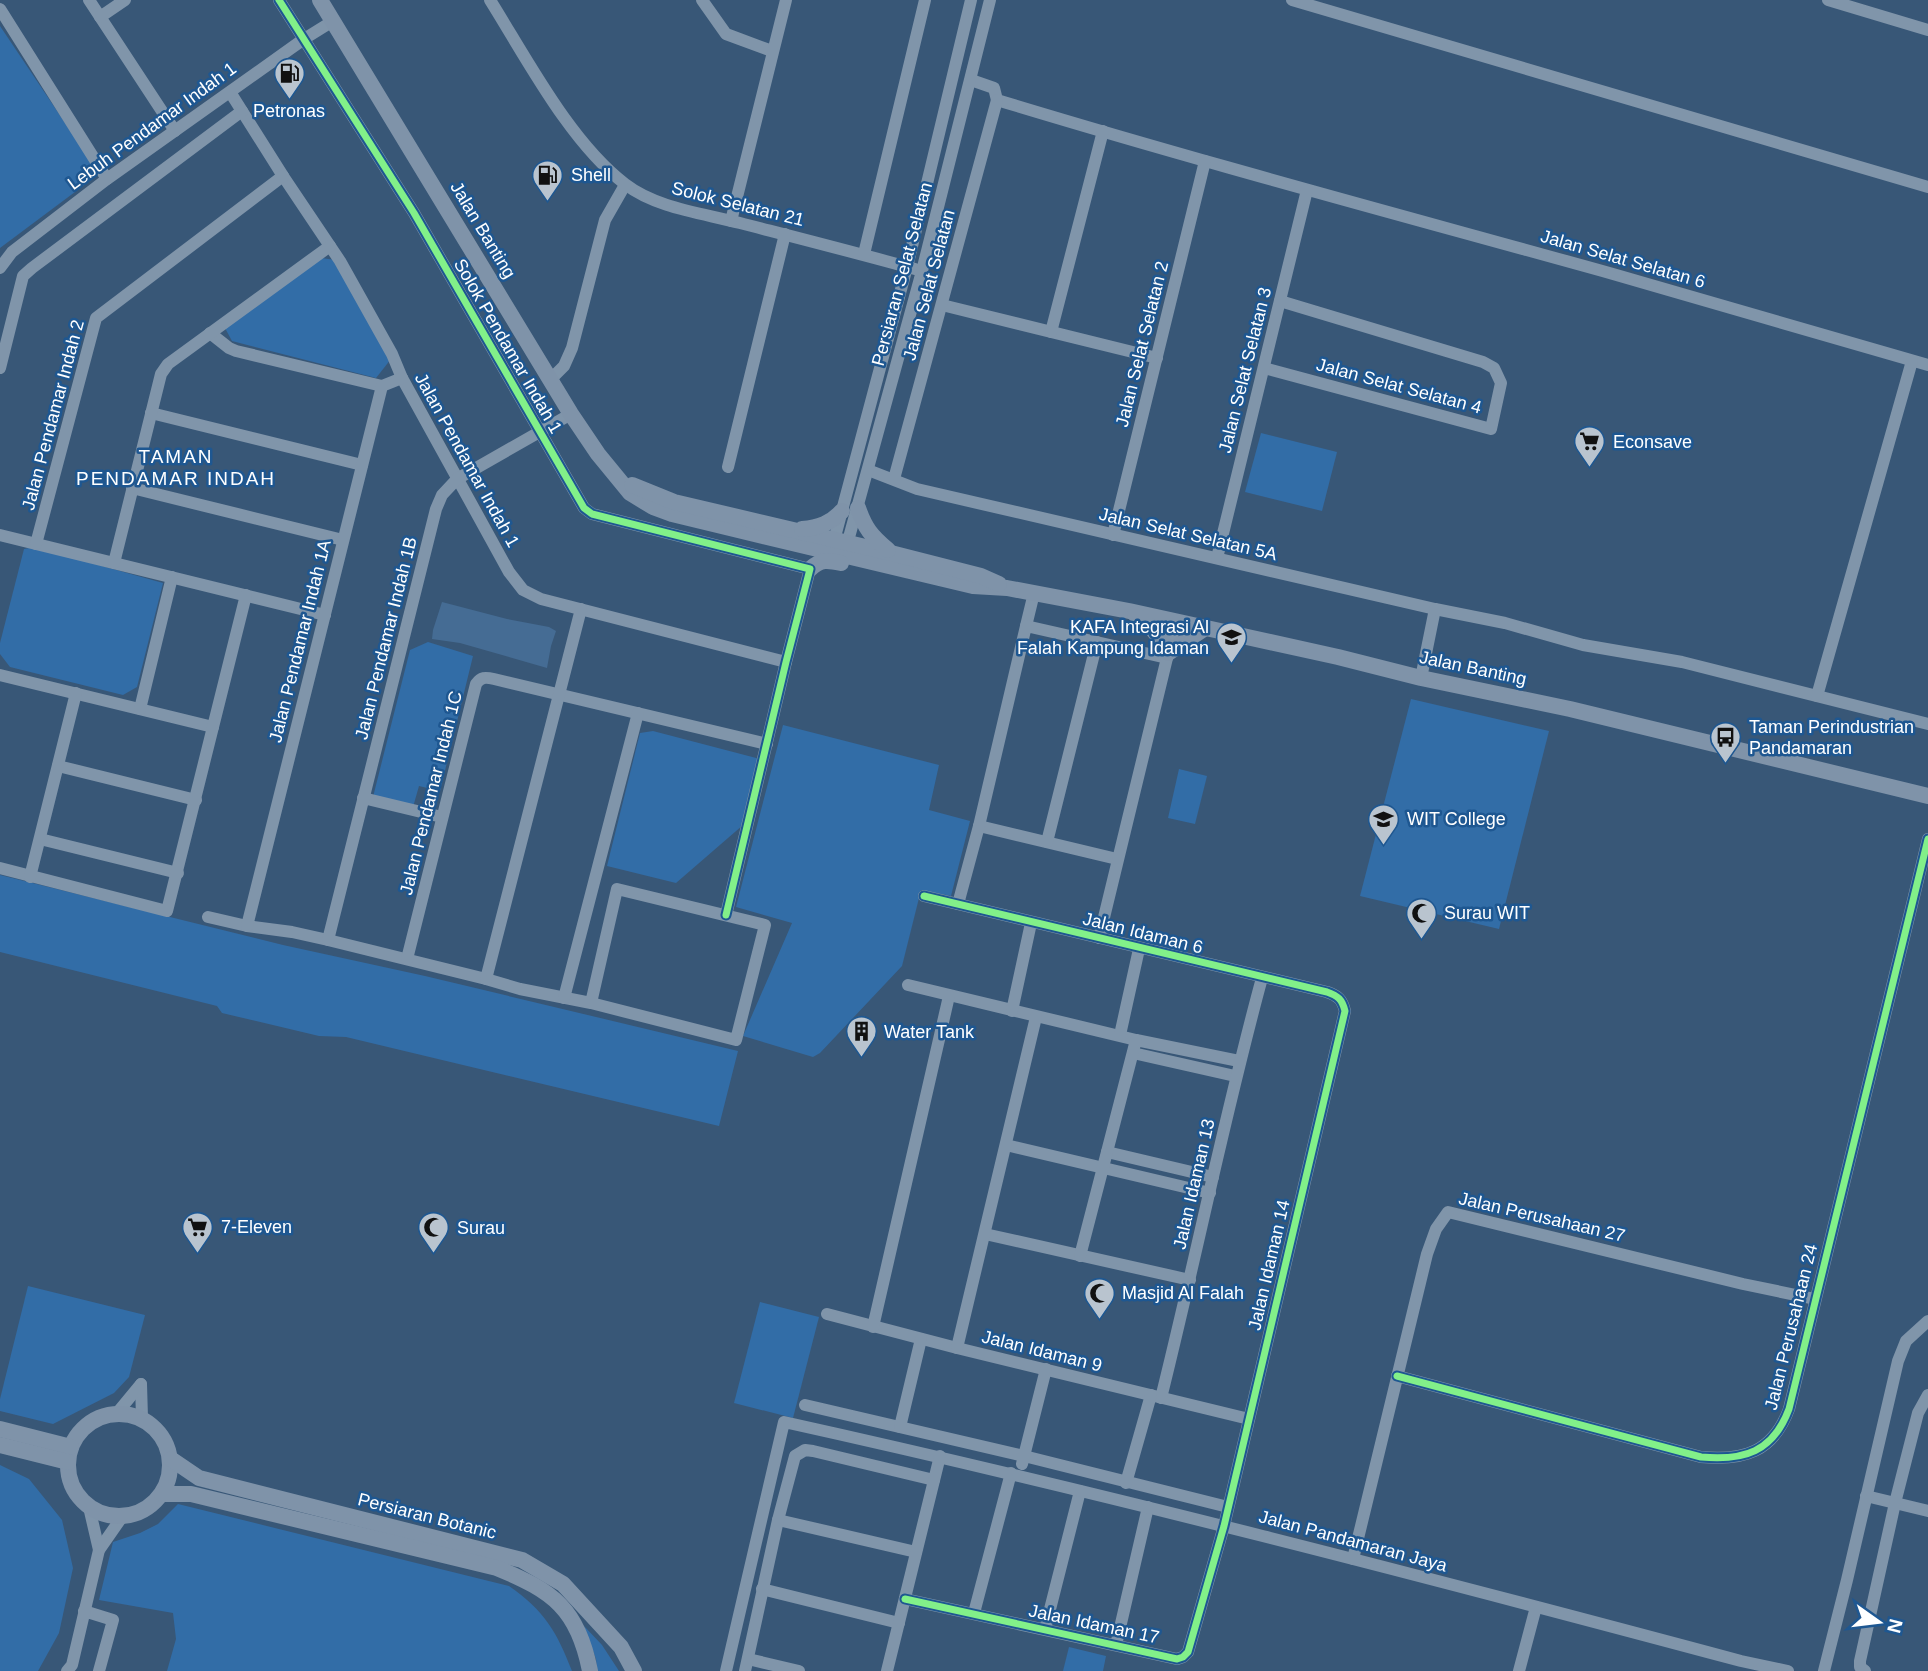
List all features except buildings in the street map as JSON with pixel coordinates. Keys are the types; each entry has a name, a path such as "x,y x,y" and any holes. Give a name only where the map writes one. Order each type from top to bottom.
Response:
{"main road":[{"name":"Jalan Banting","path":"320,0 571,414 598,454 630,493 653,507 672,514 890,559 979,587 1007,588 1176,621 1421,678 1570,709 1928,796"},
{"name":"Jalan Banting","path":"618,477 674,502 789,530 839,548"},
{"path":"789,530 823,525 850,509 890,559 861,567 827,559 810,569"},
{"path":"1129,611 1150,626 1168,654 1205,628"},
{"path":"117,1413 130,1414 153,1426 161,1435 171,1460 162,1494 151,1506 137,1514 122,1517 99,1513 89,1507 81,1500 71,1482 70,1454 79,1434 89,1423 102,1416 117,1413"},
{"path":"0,1429 70,1454"},
{"path":"0,1445 70,1454"},
{"name":"Persiaran Botanic","path":"171,1460 199,1478 522,1560 563,1584 621,1647 634,1671"},
{"name":"Persiaran Botanic","path":"162,1494 191,1494 496,1568 528,1581 545,1591 566,1611 579,1630 590,1671"}],"street":[{"path":"89,0 175,131"},
{"path":"100,17 125,0"},
{"name":"Solok Pendamar Indah 1","path":"279,0 414,214 584,508 592,514 810,569"},
{"name":"Solok Selatan 21","path":"491,0 564,118 597,158 625,185 660,203 922,271"},
{"path":"702,0 726,34 772,51"},
{"path":"731,221 786,0"},
{"path":"864,254 925,0"},
{"name":"Persiaran Selat Selatan","path":"839,548 971,0"},
{"name":"Persiaran Selat Selatan","path":"850,509 868,470 922,271 990,0"},
{"path":"1292,0 1928,187"},
{"path":"1828,0 1928,30"},
{"path":"0,9 107,179"},
{"name":"Lebuh Pendamar Indah 1","path":"0,268 12,252 107,179 333,21"},
{"path":"971,80 994,88 998,100"},
{"name":"Jalan Pendamar Indah 1","path":"230,92 340,261 457,479 509,572 523,590 541,599 786,662"},
{"name":"Jalan Selat Selatan 6","path":"998,100 1928,365"},
{"name":"Jalan Selat Selatan","path":"894,479 998,100"},
{"path":"0,368 23,276 242,111"},
{"path":"1051,332 1104,131"},
{"name":"Jalan Selat Selatan 2","path":"1113,535 1205,161"},
{"name":"Jalan Pendamar Indah 2","path":"36,544 96,318 283,176"},
{"path":"551,379 564,366 572,348 605,220 625,185"},
{"name":"Jalan Selat Selatan 3","path":"1217,558 1307,190"},
{"path":"728,467 785,234"},
{"path":"114,563 161,374 168,364 330,246"},
{"name":"Jalan Selat Selatan 4","path":"1264,368 1491,429 1502,383 1494,368 1483,362 1280,301"},
{"path":"942,305 1157,358"},
{"path":"209,333 236,351 382,386 402,379"},
{"path":"1817,696 1912,361"},
{"name":"Jalan Pendamar Indah 1A","path":"247,926 382,386"},
{"path":"151,413 362,465"},
{"name":"Jalan Pendamar Indah 1B","path":"328,940 436,509 442,495 457,479 571,414"},
{"name":"Jalan Selat Selatan 5A","path":"868,470 917,489 1505,623 1583,645 1682,662 1928,724"},
{"path":"132,488 343,540"},
{"path":"0,535 325,615"},
{"path":"726,915 810,569"},
{"path":"140,709 172,577"},
{"path":"958,904 1034,593"},
{"path":"0,868 167,911 246,595"},
{"path":"486,979 581,609"},
{"path":"1421,678 1435,609"},
{"path":"1099,938 1176,621"},
{"path":"1026,625 1097,642 1168,654"},
{"path":"1047,842 1097,642"},
{"path":"1,677 214,727"},
{"name":"Jalan Pendamar Indah 1C","path":"407,959 480,679 494,678 767,744"},
{"path":"30,877 76,693"},
{"path":"564,998 638,713"},
{"path":"58,766 196,800"},
{"path":"363,798 442,817"},
{"path":"979,826 1117,859"},
{"path":"40,839 178,873"},
{"name":"Jalan Perusahaan 24","path":"1397,1376 1701,1457 1742,1456 1762,1446 1777,1433 1784,1422 1794,1390 1928,839"},
{"path":"208,917 328,940 736,1040 765,925 617,889 591,1003"},
{"name":"Jalan Idaman 6","path":"924,896 1337,996 1345,1011"},
{"path":"1012,1011 1031,923"},
{"path":"1119,1035 1139,949"},
{"name":"Jalan Idaman 13","path":"1126,1483 1156,1397 1190,1280 1239,1061 1262,978"},
{"path":"908,985 1119,1035 1134,1046 1236,1076"},
{"path":"873,1327 949,996"},
{"name":"Jalan Idaman 14","path":"1224,1526 1345,1011"},
{"path":"957,1348 1036,1017"},
{"path":"1134,1046 1239,1061"},
{"path":"1080,1256 1134,1046"},
{"path":"1006,1145 1210,1193"},
{"path":"1107,1152 1213,1177"},
{"name":"Jalan Perusahaan 27","path":"1353,1559 1427,1254 1436,1229 1448,1212 1815,1300"},
{"path":"985,1234 1190,1280"},
{"name":"Jalan Idaman 9","path":"827,1314 1249,1419"},
{"path":"1824,1671 1902,1349 1906,1341 1928,1321"},
{"path":"900,1427 921,1339"},
{"path":"974,1613 1015,1474 1024,1456 1045,1369"},
{"path":"117,1413 141,1384 142,1419"},
{"path":"1864,1671 1860,1667 1860,1661 1895,1503 1918,1413 1928,1395"},
{"path":"805,1405 1228,1507"},
{"name":"Jalan Pandamaran Jaya","path":"726,1671 784,1422 940,1456 1224,1526 1536,1607 1740,1666 1788,1671"},
{"path":"799,1671 746,1665 795,1456 805,1450 813,1451 934,1480"},
{"path":"887,1671 940,1456"},
{"path":"1045,1629 1080,1491"},
{"path":"1866,1496 1928,1511"},
{"path":"89,1507 99,1550"},
{"path":"1116,1644 1147,1507"},
{"path":"70,1669 99,1550 122,1517"},
{"path":"778,1520 916,1552"},
{"name":"Jalan Idaman 17","path":"905,1599 1177,1659 1188,1652 1224,1526"},
{"path":"762,1589 899,1623"},
{"path":"1519,1671 1536,1607"},
{"path":"85,1611 113,1620 99,1671"}],"shaded area":[{"path":"0,26 94,166 91,180 0,248"},
{"path":"321,258 336,260 391,359 376,378 232,341 225,328"},
{"path":"1261,433 1337,452 1322,511 1245,492"},
{"path":"34,547 163,583 137,687 123,695 10,667 0,654 0,643 24,549"},
{"path":"442,602 549,627 556,631 547,668 460,643 432,639"},
{"path":"428,642 473,656 440,791 419,786 413,807 373,797 410,650"},
{"path":"1411,699 1549,731 1499,929 1360,896"},
{"path":"783,725 939,765 929,810 970,821 951,896 921,890 902,966 820,1053 813,1057 743,1036 792,923 736,907"},
{"path":"653,731 760,759 743,825 676,883 607,866 640,733"},
{"path":"1179,769 1207,776 1195,824 1168,818"},
{"path":"0,875 283,945 738,1051 719,1126 346,1037 319,1036 222,1013 217,1006 0,952"},
{"path":"28,1286 145,1315 129,1377 114,1393 53,1424 0,1411 0,1399"},
{"path":"760,1302 819,1317 793,1418 734,1403"},
{"path":"0,1465 29,1479 62,1520 73,1568 59,1633 38,1671 0,1671"},
{"path":"178,1504 509,1586 548,1623 572,1671 167,1671 176,1639 173,1613 99,1600 113,1542 158,1524"},
{"path":"584,1626 602,1645 619,1671 597,1671 596,1659"},
{"path":"1069,1647 1106,1656 1103,1671 1063,1671"}],"cycle path":[{"path":"279,0 414,213 584,508 592,514 810,569 726,915"},
{"path":"1397,1376 1701,1457 1744,1455 1755,1451 1775,1435 1789,1409 1928,839"},
{"path":"905,1599 1177,1659 1188,1652 1224,1526 1345,1011 1339,998 1327,992 924,896"}],"place":[{"name":"Petronas","path":"289,100"},
{"name":"Shell","path":"548,202"},
{"name":"Econsave","path":"1590,469"},
{"name":"KAFA Integrasi Al Falah Kampung Idaman","path":"1232,664"},
{"name":"Taman Perindustrian Pandamaran","path":"1726,764"},
{"name":"WIT College","path":"1384,846"},
{"name":"Surau WIT","path":"1421,940"},
{"name":"Water Tank","path":"861,1059"},
{"name":"7-Eleven","path":"198,1254"},
{"name":"Surau","path":"434,1255"},
{"name":"Masjid Al Falah","path":"1099,1320"}],"district":[{"name":"TAMAN PENDAMAR INDAH","path":"176,467"}]}
